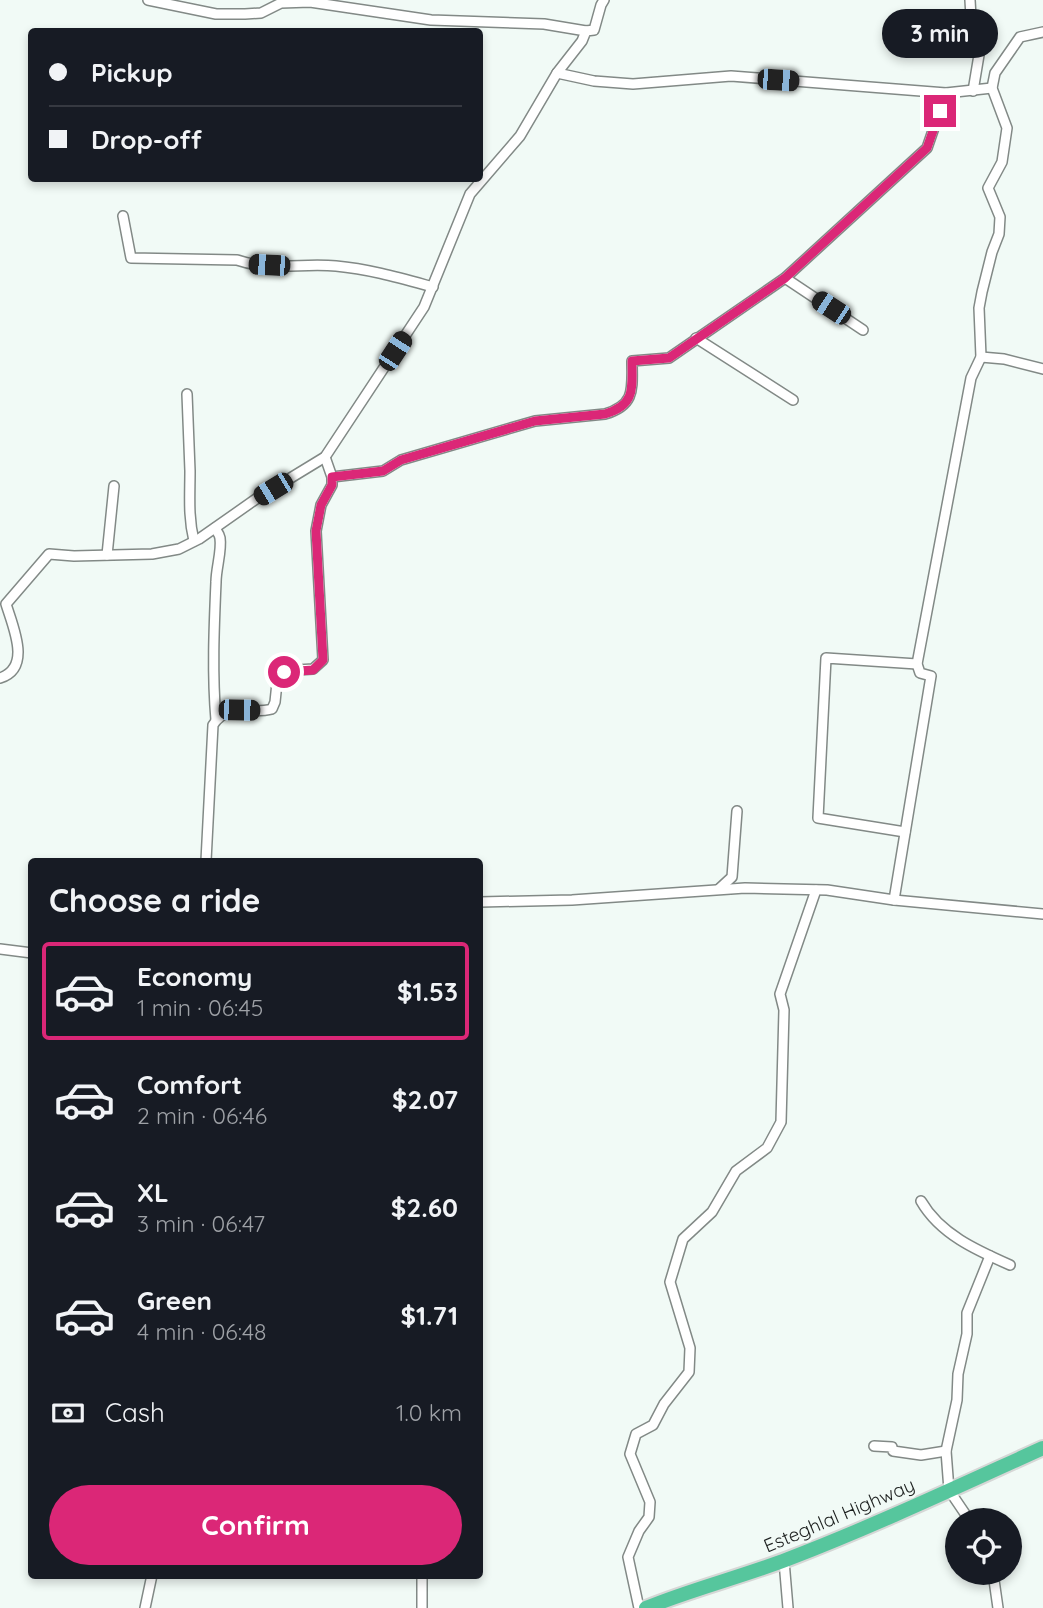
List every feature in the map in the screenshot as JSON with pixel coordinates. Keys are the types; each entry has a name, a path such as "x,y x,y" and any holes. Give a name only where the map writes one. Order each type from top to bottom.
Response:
{"highway":[{"name":"Esteghlal Highway","path":"646,1608 680,1594 784,1561 1043,1446"}],"street":[{"path":"148,0 216,14 261,13 273,4 310,2 431,20 544,24 586,31 594,30 604,0"},
{"path":"970,0 971,18 981,43 977,90"},
{"path":"483,179 520,136 557,73 582,41 586,31"},
{"path":"894,900 931,676 920,673 917,663 971,378 981,357 979,307 999,234 1000,217 988,188 1002,162 1007,128 992,88 995,74 1020,37 1043,32"},
{"path":"557,73 594,81 634,84 731,76 946,93 992,88"},
{"path":"332,477 383,471 401,460 535,421 616,411 626,404 631,395 632,361 669,358 785,278 927,148 946,93"},
{"path":"0,678 10,675 17,666 16,637 6,604 49,554 165,553 194,541 325,457 424,307 470,194 480,182"},
{"path":"123,216 131,258 237,260 288,267 332,266 384,273 433,288"},
{"path":"785,278 863,330"},
{"path":"696,338 793,400"},
{"path":"981,357 1004,359 1043,369"},
{"path":"187,394 190,472 188,492 194,541"},
{"path":"206,858 213,725 228,710 272,709 278,673 313,670 321,663 324,651 316,531 321,505 332,485 325,457"},
{"path":"107,555 114,486"},
{"path":"215,528 220,538 215,598 213,694 216,720"},
{"path":"905,832 818,818 826,658 917,663"},
{"path":"719,889 732,877 737,811"},
{"path":"483,902 572,900 719,889 816,890 1043,914"},
{"path":"639,1608 628,1557 639,1531 649,1517 650,1502 630,1454 636,1434 653,1425 664,1404 689,1372 690,1348 670,1282 683,1238 712,1212 736,1171 766,1148 781,1122 784,1010 780,994 816,890"},
{"path":"0,950 28,953"},
{"path":"920,1201 939,1227 1010,1265"},
{"path":"961,1508 949,1490 946,1451 957,1400 958,1374 967,1334 967,1313 990,1256"},
{"path":"874,1446 892,1447 893,1451 921,1455 946,1451"},
{"path":"784,1561 788,1608"},
{"path":"145,1608 151,1579"},
{"path":"422,1579 422,1608"},
{"path":"995,1585 998,1608"}],"route":[{"path":"284,672 313,670 323,660 316,531 321,505 332,485 332,477 383,471 401,460 535,421 616,411 626,404 631,395 632,361 669,358 785,278 927,148 940,111"}]}
